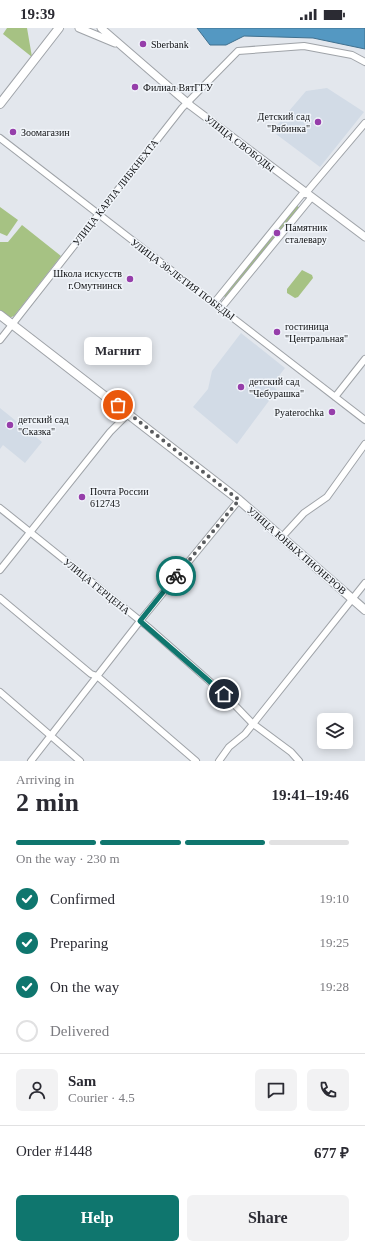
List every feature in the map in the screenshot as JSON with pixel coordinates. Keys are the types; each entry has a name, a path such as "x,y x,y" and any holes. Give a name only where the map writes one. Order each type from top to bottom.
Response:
{"main road":[{"path":"0,104 59,28"},
{"name":"УЛИЦА ЮНЫХ ПИОНЕРОВ","path":"0,315 129,413 239,500 365,610"}],"street":[{"name":"УЛИЦА СВОБОДЫ","path":"79,28 119,44"},
{"name":"УЛИЦА СВОБОДЫ","path":"101,28 187,103 307,195 365,237"},
{"name":"УЛИЦА КАРЛА ЛИБКНЕХТА","path":"0,340 187,103 238,51 304,46 352,55 365,62"},
{"path":"221,308 307,195 365,123"},
{"name":"УЛИЦА 30-ЛЕТИЯ ПОБЕДЫ","path":"0,138 365,420"},
{"path":"214,303 307,195"},
{"path":"335,397 365,359"},
{"path":"0,570 110,432 129,413"},
{"path":"282,537 304,513 327,497 365,444"},
{"path":"31,761 140,621 239,500"},
{"name":"УЛИЦА ГЕРЦЕНА","path":"0,508 140,621 224,694 252,723 291,752 299,761"},
{"path":"219,761 229,747 245,734 252,723 317,645 365,583"},
{"path":"0,598 91,674 97,676 196,761"},
{"path":"0,692 80,761"}],"shaded area":[{"name":"Детский сад \"Рябинка\"","path":"327,88 364,112 320,167 272,131 306,91"},
{"name":"детский сад \"Чебурашка\"","path":"241,333 285,368 272,385 277,390 237,444 193,407 208,389 212,371"},
{"name":"детский сад \"Сказка\"","path":"0,408 42,442 25,463 3,445 0,449"}],"green space":[{"path":"7,28 27,28 32,57 3,34"},
{"path":"296,205 300,208 226,298 223,295"},
{"path":"0,207 18,220 7,236 0,233"},
{"path":"22,225 61,256 14,316 9,318 0,311 0,242 8,242"},
{"path":"302,270 312,275 313,278 298,297 295,298 287,293 287,289"}],"water":[{"path":"197,28 365,28 365,49 313,38 244,36 226,45 210,45"}],"way so far":[{"path":"118,405 239,500 176,576"}],"place":[{"name":"Sberbank","path":"143,44"},
{"name":"Филиал ВятГГУ","path":"135,87"},
{"name":"Детский сад \"Рябинка\"","path":"318,122"},
{"name":"Зоомагазин","path":"13,132"},
{"name":"Памятник сталевару","path":"277,233"},
{"name":"Школа искусств г.Омутнинск","path":"130,279"},
{"name":"гостиница \"Центральная\"","path":"277,332"},
{"name":"детский сад \"Чебурашка\"","path":"241,387"},
{"name":"Магнит","path":"118,405"},
{"name":"Pyaterochka","path":"332,412"},
{"name":"детский сад \"Сказка\"","path":"10,425"},
{"name":"Почта России 612743","path":"82,497"}],"route":[{"path":"176,576 140,621 224,694"}]}
